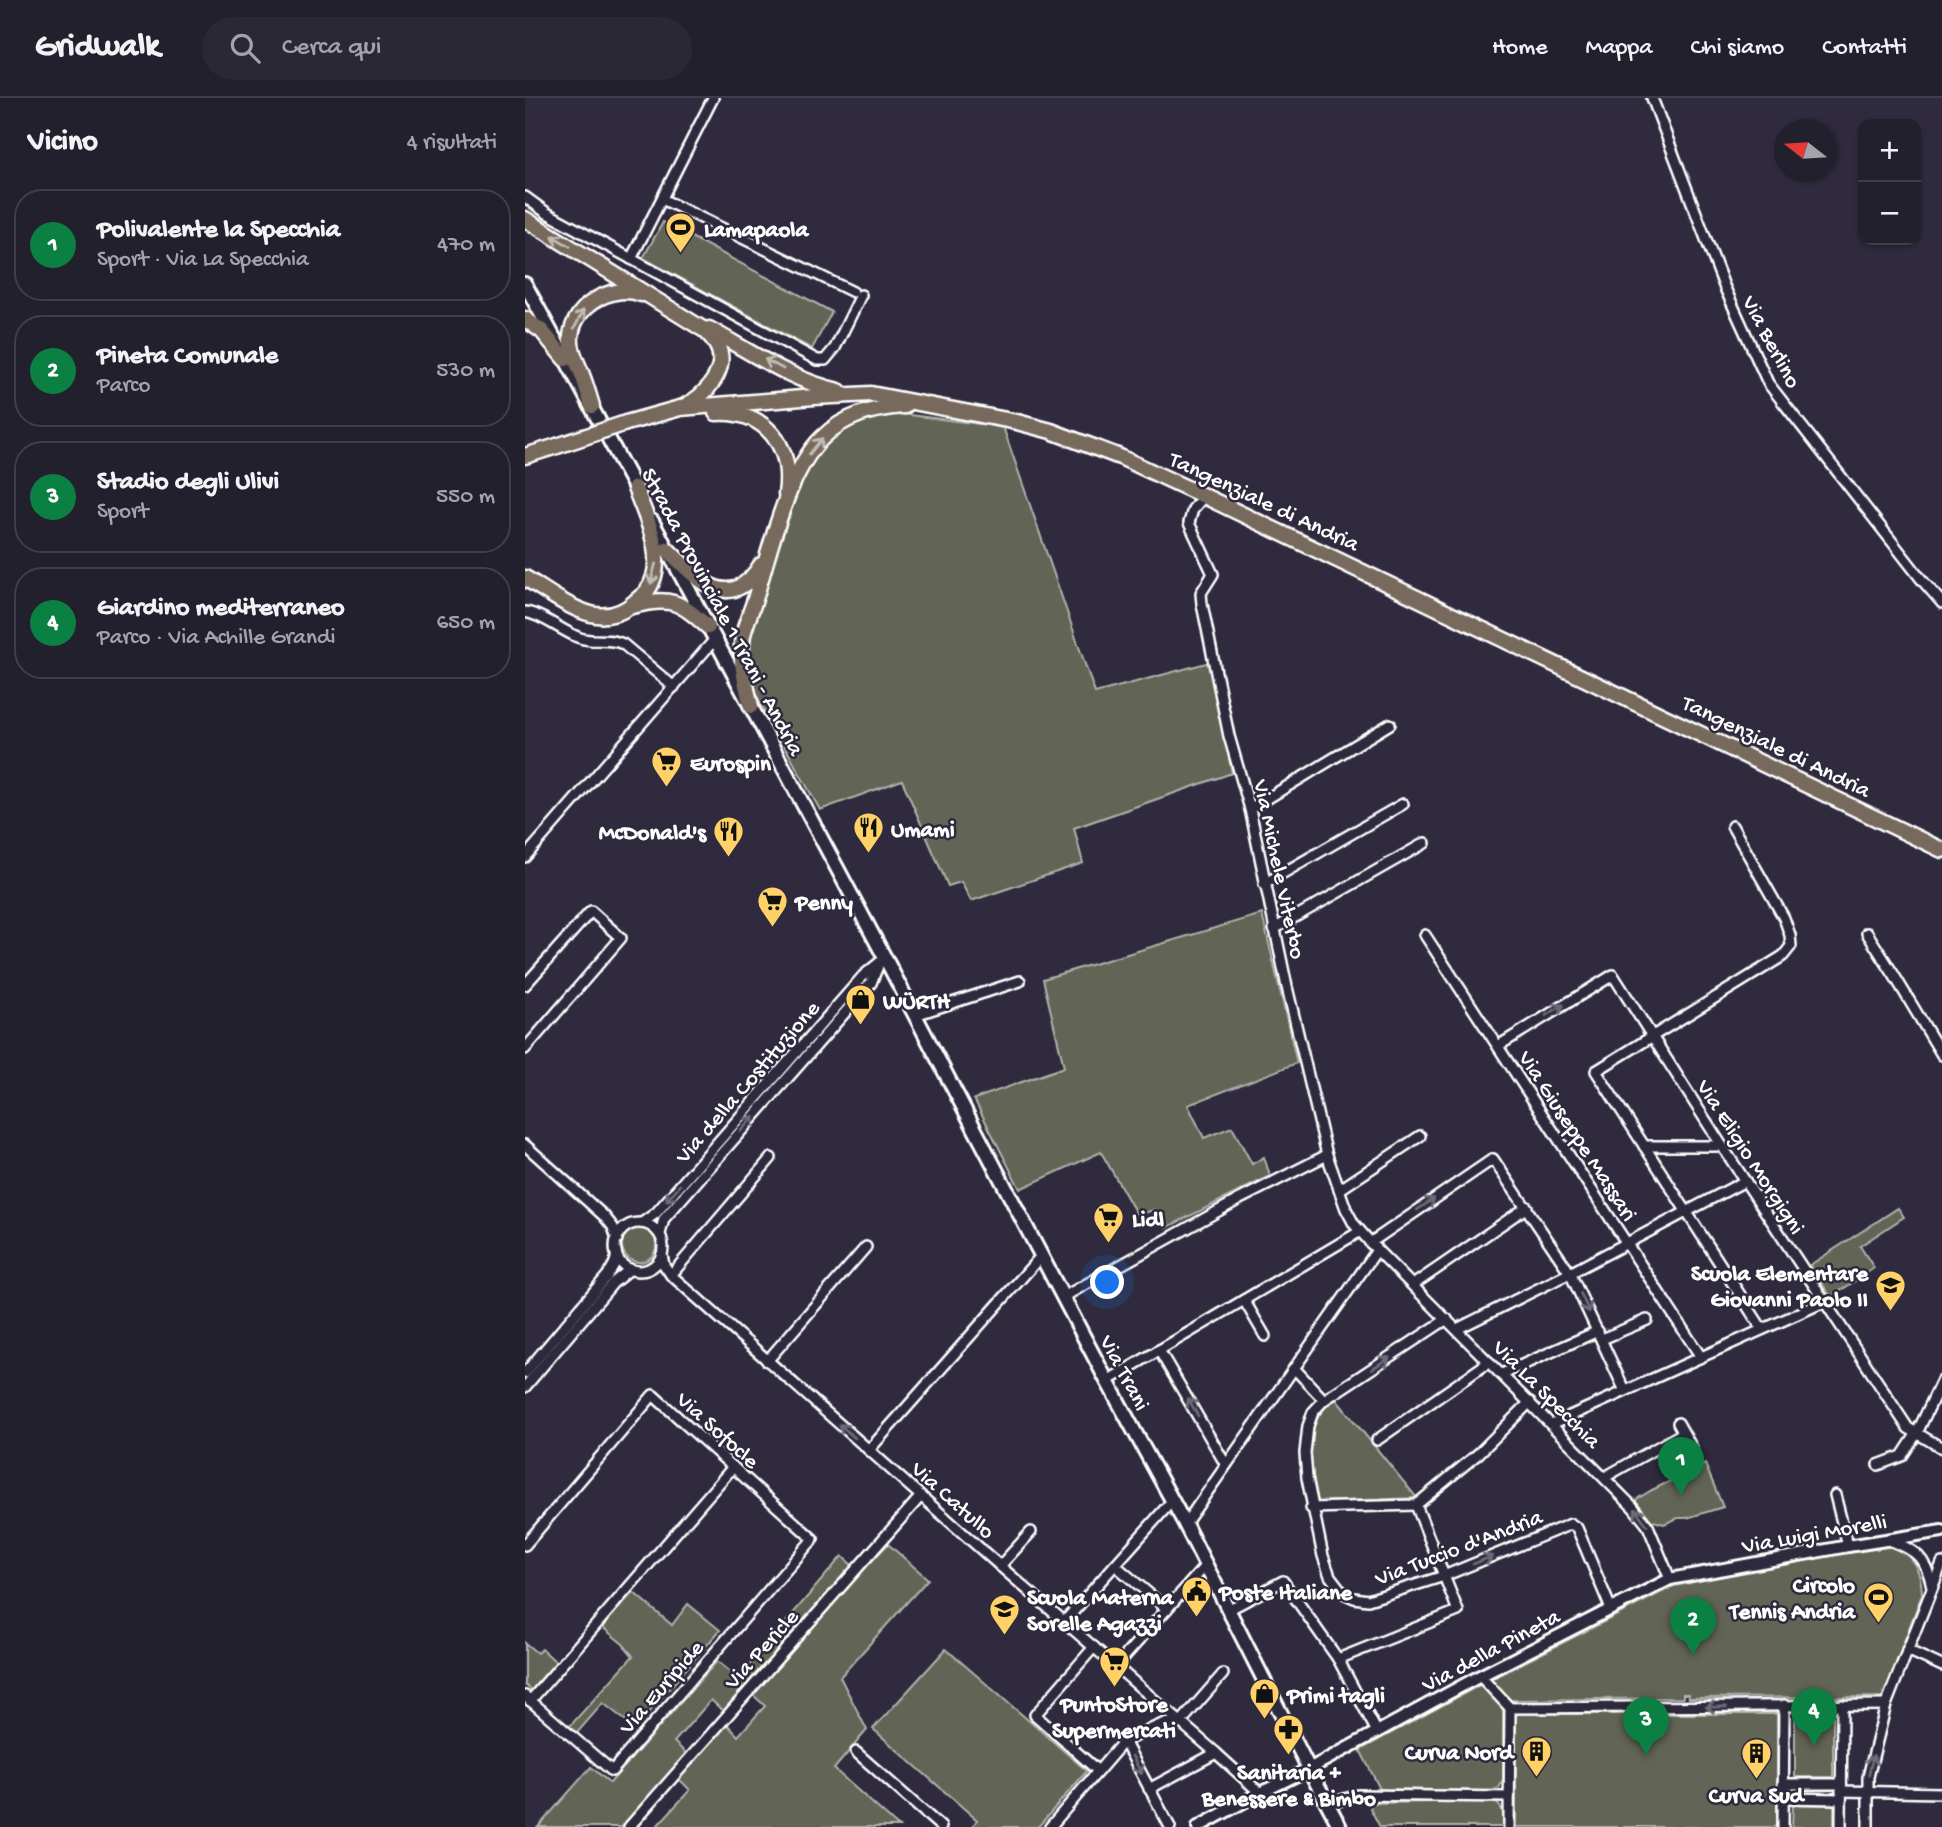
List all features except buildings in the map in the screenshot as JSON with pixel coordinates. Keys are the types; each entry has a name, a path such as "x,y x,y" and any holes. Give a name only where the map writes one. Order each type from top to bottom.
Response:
{"main road":[{"path":"525,219 706,331 718,346 721,360 717,376 705,392 680,408"},
{"name":"Strada Provinciale 1 Trani - Andria","path":"525,284 751,706 882,962"},
{"path":"592,406 571,341 583,309 597,298 616,291 633,291 661,302"},
{"path":"678,313 804,380 825,388 861,395"},
{"path":"525,319 542,331 565,359"},
{"name":"Tangenziale di Andria","path":"525,456 680,408 871,394 1051,431 1120,457 1204,496 1942,849"},
{"path":"751,706 743,674 741,644 784,506 806,458 822,438 840,424 863,412 925,405 945,408"},
{"path":"651,415 730,412 759,423 777,440 785,456 788,480 784,506"},
{"path":"525,463 551,448"},
{"path":"525,578 589,614 619,614 631,607 648,590 654,576 656,560 654,542 635,488"},
{"path":"667,549 700,581 721,589 743,586 752,579 768,555"},
{"path":"631,607 653,601 675,603 690,611 711,633"},
{"name":"Via Trani","path":"882,962 915,1015 1173,1501 1341,1827"}],"street":[{"path":"631,259 713,98"},
{"name":"Via Berlino","path":"1651,98 1724,286 1768,383 1942,603"},
{"path":"525,197 547,213 631,259 817,360 825,360 835,348 857,294 662,199"},
{"name":"Via Michele Viterbo","path":"1204,496 1192,509 1189,523 1213,574 1201,593 1202,604 1229,736 1250,809 1274,929 1327,1155 1346,1209 1359,1232 1373,1247"},
{"path":"525,612 580,638 614,640 623,644 674,687"},
{"path":"525,857 674,687 711,633"},
{"path":"1250,809 1390,724"},
{"path":"1264,884 1403,804"},
{"path":"1732,827 1784,918 1791,946 1783,956 1596,1071 1762,1329"},
{"path":"1274,929 1425,843"},
{"path":"525,985 591,911 621,938 525,1049"},
{"path":"1867,933 1942,1055"},
{"name":"Via Giuseppe Massari","path":"1425,935 1701,1357"},
{"name":"Via della Costituzione","path":"642,1223 656,1213 863,976 882,962"},
{"name":"Via della Costituzione","path":"660,1234 664,1219 871,983 882,962"},
{"name":"Via Eligio Morgigni","path":"1498,1046 1613,975 1908,1428 1942,1448"},
{"path":"915,1015 1020,981"},
{"path":"1339,1190 1420,1136"},
{"path":"525,1145 604,1216 613,1227 617,1240 617,1257 607,1276 525,1373"},
{"path":"1644,1146 1722,1146"},
{"path":"1063,1297 1240,1199 1327,1155"},
{"path":"616,1251 618,1258 630,1269 660,1268 670,1273 771,1158"},
{"path":"1185,1524 1294,1368 1373,1247 1493,1159 1570,1273 1625,1391"},
{"path":"1457,1329 1745,1181"},
{"path":"1413,1285 1527,1206"},
{"path":"604,1216 631,1224 642,1223 653,1227 660,1234 662,1255 654,1266 648,1269"},
{"path":"617,1240 631,1224"},
{"path":"1107,1381 1359,1232"},
{"path":"768,1361 866,1247"},
{"name":"Via La Specchia","path":"1373,1247 1633,1507 1649,1526 1670,1579"},
{"name":"Via Catullo","path":"662,1255 664,1265 670,1273 1260,1793"},
{"path":"869,1450 1041,1256"},
{"path":"525,1387 613,1283 630,1269"},
{"path":"1244,1300 1265,1336"},
{"path":"1552,1424 1824,1302"},
{"path":"1294,1368 1324,1400 1447,1319"},
{"path":"1502,1374 1600,1335 1647,1320"},
{"path":"1159,1350 1226,1465"},
{"path":"1377,1440 1489,1362"},
{"path":"1878,1465 1902,1456 1917,1433 1942,1380"},
{"name":"Via Sofocle","path":"525,1545 653,1395 813,1539"},
{"name":"Via Tuccio d'Andria","path":"1324,1400 1313,1412 1305,1453 1311,1508 1323,1556 1331,1576 1343,1593 1368,1600 1444,1576 1573,1524 1611,1609"},
{"path":"1311,1508 1416,1505 1479,1453 1530,1402"},
{"path":"1678,1423 1692,1448"},
{"path":"1605,1477 1683,1433"},
{"path":"527,1698 733,1467"},
{"path":"1835,1495 1848,1546"},
{"name":"Via Pericle","path":"629,1827 922,1496"},
{"path":"1064,1622 1173,1501"},
{"path":"1338,1659 1458,1611 1416,1505"},
{"name":"Via Luigi Morelli","path":"1693,1574 1942,1531"},
{"path":"1000,1566 1031,1532"},
{"name":"Via Euripide","path":"527,1698 612,1771 813,1539"},
{"path":"1889,1540 1905,1546 1921,1558 1928,1569 1932,1586"},
{"path":"1868,1827 1868,1777 1886,1704 1942,1563"},
{"path":"1115,1565 1167,1609"},
{"path":"1116,1666 1206,1566"},
{"name":"Via della Pineta","path":"1198,1827 1611,1609 1670,1579 1693,1574"},
{"path":"1228,1610 1283,1581 1338,1659 1377,1732"},
{"path":"1932,1586 1942,1582"},
{"path":"1094,1647 1035,1715 1098,1771"},
{"path":"1907,1650 1942,1666"},
{"path":"1050,1827 1124,1741 1163,1724 1181,1722 1223,1674"},
{"path":"1480,1676 1510,1708 1509,1827"},
{"path":"1510,1708 1886,1704"},
{"path":"1783,1827 1784,1705"},
{"path":"1841,1827 1842,1705"},
{"path":"1124,1741 1170,1827"},
{"path":"856,1752 941,1827"},
{"path":"1149,1789 1216,1753"},
{"path":"1783,1784 1841,1791 1942,1793"},
{"path":"1783,1798 1841,1791"},
{"path":"1328,1804 1358,1795 1509,1797"}],"green space":[{"path":"663,222 832,312 812,349 643,258"},
{"path":"894,413 1003,427 1095,693 1210,662 1232,773 1074,828 1083,863 971,901 961,882 948,886 902,780 820,810 752,688 746,641 814,453 834,434 864,416"},
{"path":"1262,914 1297,1063 1188,1105 1204,1138 1232,1127 1252,1164 1264,1157 1270,1176 1166,1228 1154,1210 1137,1215 1101,1152 1020,1189 974,1099 1064,1067 1043,979"},
{"path":"1898,1208 1904,1217 1860,1246 1874,1268 1831,1297 1810,1265"},
{"path":"639,1228 651,1233 656,1245 651,1257 639,1262 627,1257 622,1245 627,1233"},
{"path":"1335,1398 1417,1498 1318,1502 1311,1459 1312,1433 1316,1421"},
{"path":"1705,1464 1723,1507 1664,1524 1650,1520 1635,1500 1652,1490"},
{"path":"888,1544 928,1579 840,1677 867,1730 834,1769 899,1827 656,1827 690,1790 678,1778 727,1724 738,1736 765,1706 752,1694 815,1621"},
{"path":"1890,1546 1905,1553 1915,1564 1922,1594 1883,1697 1689,1698 1688,1694 1683,1694 1683,1698 1512,1700 1503,1709 1503,1780 1499,1788 1492,1791 1380,1789 1360,1750 1478,1686 1674,1586 1844,1552"},
{"path":"842,1556 852,1565 723,1711 711,1700 674,1742 686,1753 623,1827 538,1827 591,1767 610,1783 717,1661 738,1678"},
{"path":"633,1592 672,1625 688,1604 720,1630 635,1728 603,1703 577,1733 569,1727 633,1656 602,1627"},
{"path":"525,1643 537,1653 542,1649 556,1662 531,1690 525,1685"},
{"path":"946,1649 1087,1771 1038,1827 972,1827 977,1820 873,1729"},
{"path":"1516,1714 1777,1714 1777,1827 1516,1827"},
{"path":"1795,1714 1833,1714 1833,1777 1795,1777"},
{"path":"1493,1801 1501,1809 1503,1827 1380,1827 1370,1808 1372,1803"},
{"path":"1793,1804 1834,1805 1834,1827 1792,1827"}],"place":[{"name":"Lamapaola","path":"681,255"},
{"name":"Eurospin","path":"667,789"},
{"name":"Umami","path":"868,855"},
{"name":"McDonald's","path":"729,858"},
{"name":"Penny","path":"772,928"},
{"name":"WÜRTH","path":"860,1027"},
{"name":"Lidl","path":"1109,1245"},
{"name":"Scuola Elementare Giovanni Paolo II","path":"1891,1312"},
{"name":"Polivalente la Specchia","path":"1681,1495"},
{"name":"Poste Italiane","path":"1196,1618"},
{"name":"Circolo Tennis Andria","path":"1878,1624"},
{"name":"Scuola Materna Sorelle Agazzi","path":"1004,1636"},
{"name":"Pineta Comunale","path":"1693,1655"},
{"name":"PuntoStore Supermercati","path":"1114,1689"},
{"name":"Primi tagli","path":"1264,1721"},
{"name":"Giardino mediterraneo","path":"1814,1746"},
{"name":"Stadio degli Ulivi","path":"1646,1755"},
{"name":"Sanitaria + Benessere & Bimbo","path":"1289,1757"},
{"name":"Curva Nord","path":"1536,1778"},
{"name":"Curva Sud","path":"1756,1780"}]}
